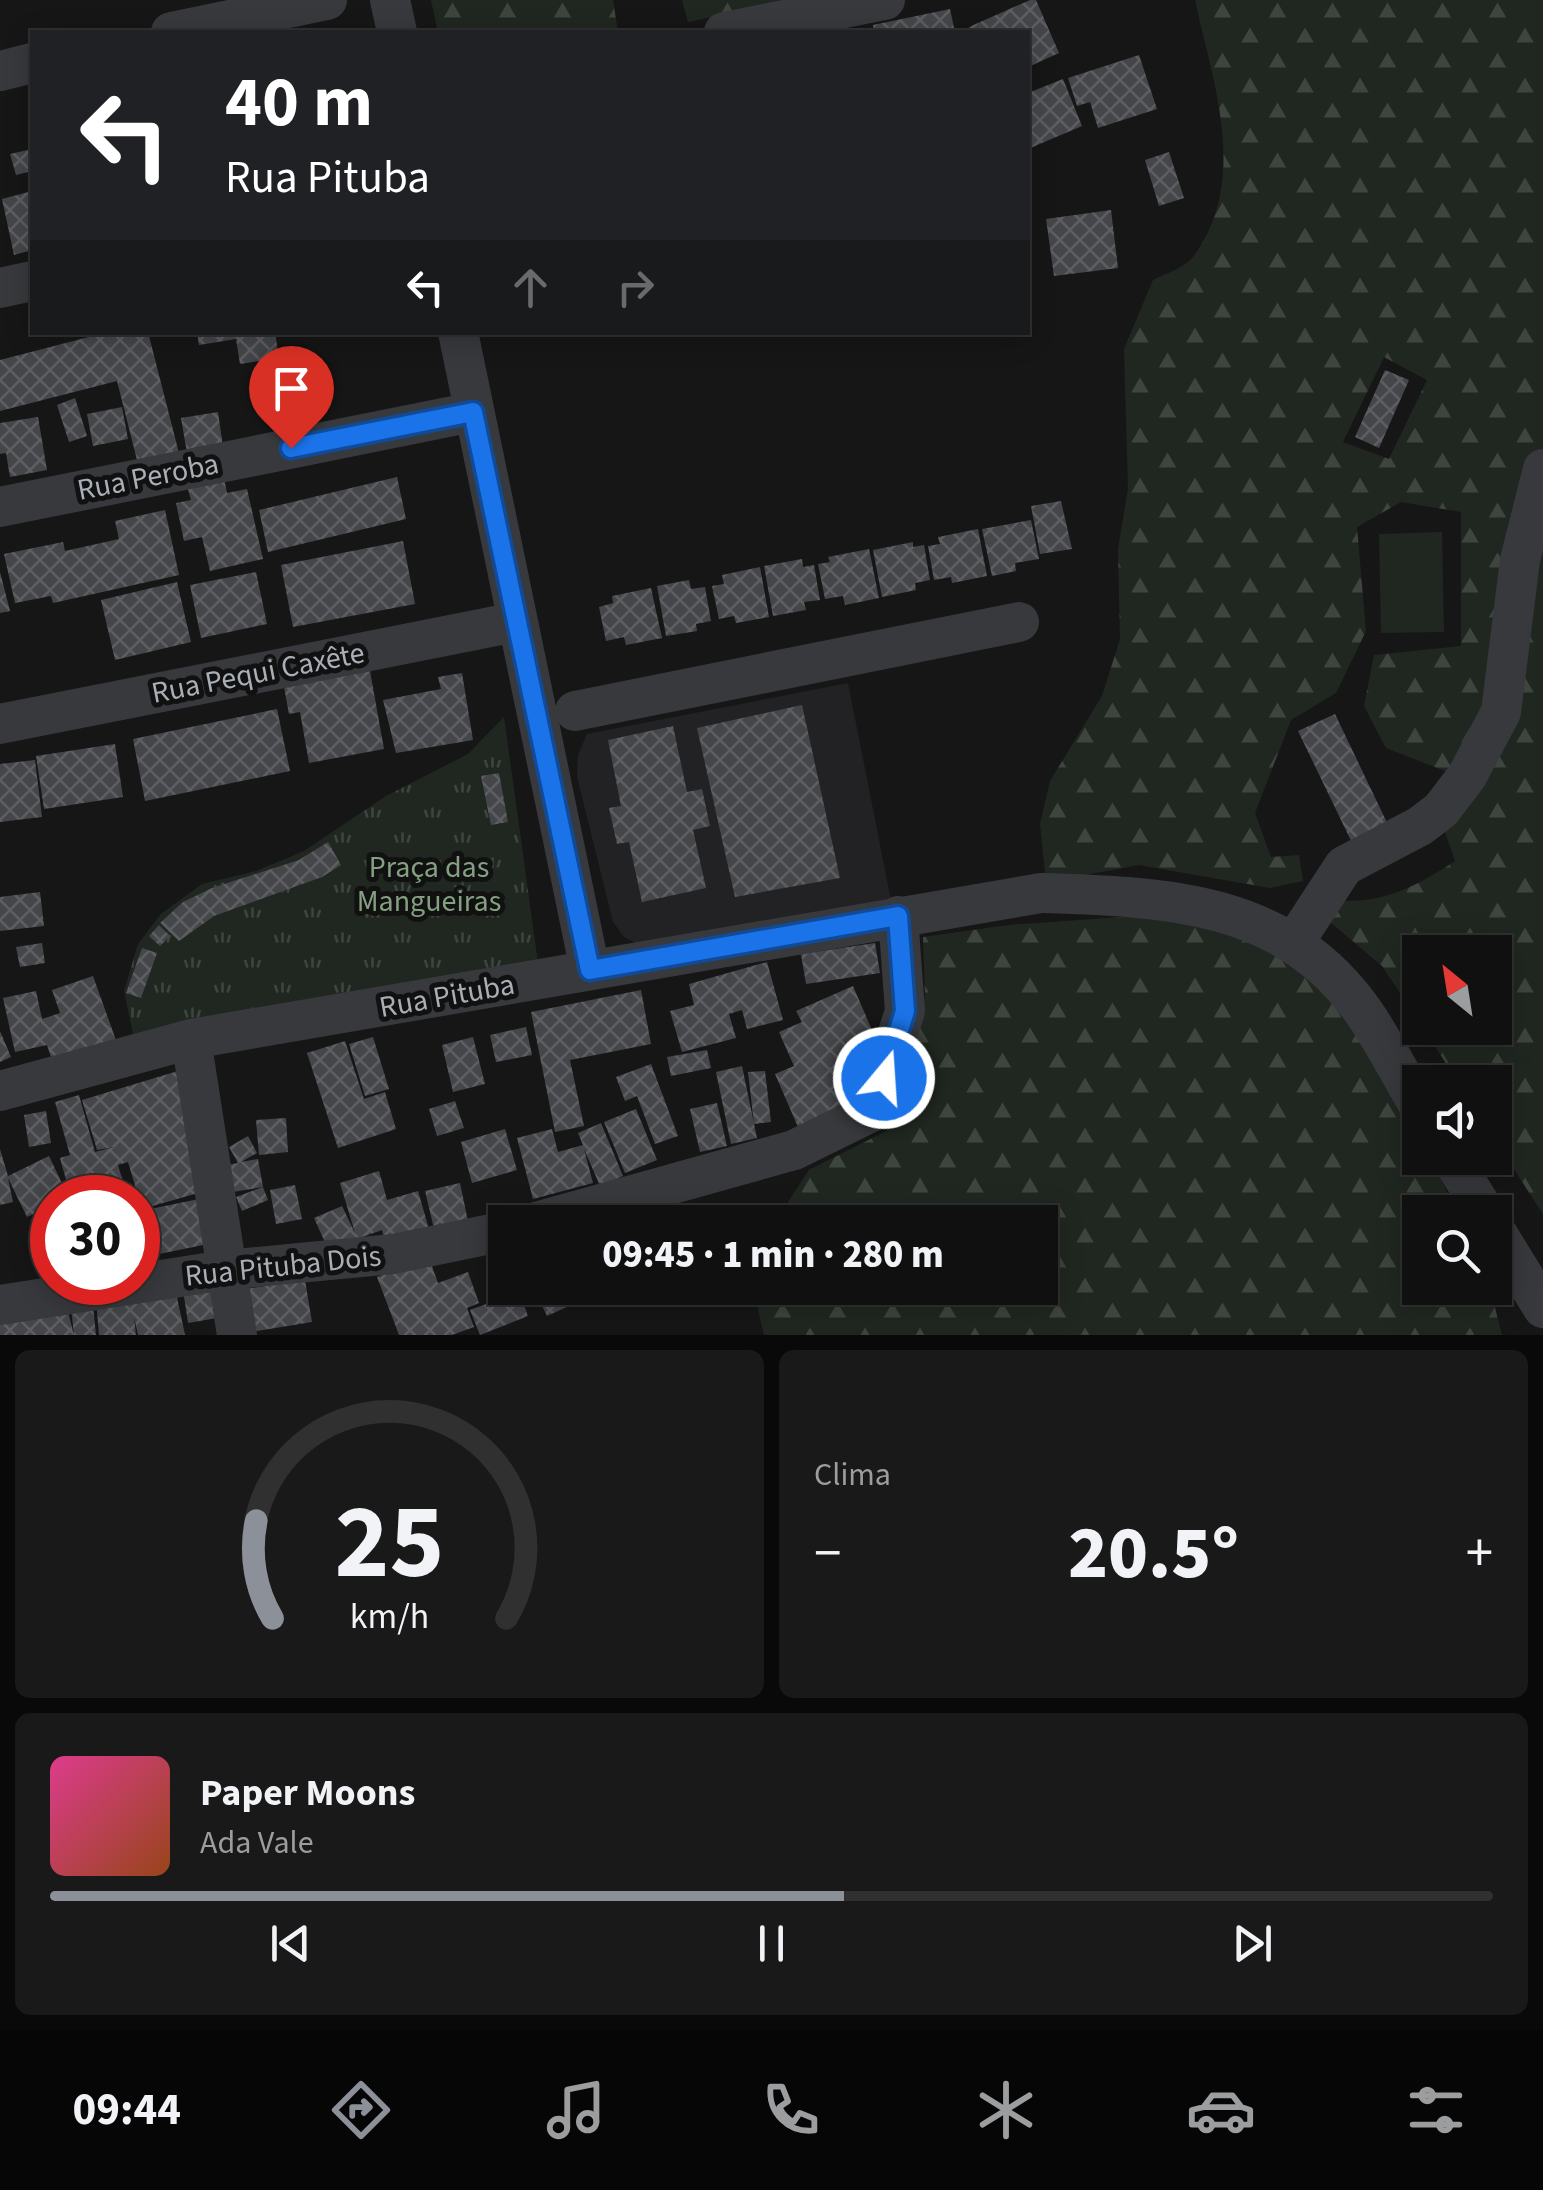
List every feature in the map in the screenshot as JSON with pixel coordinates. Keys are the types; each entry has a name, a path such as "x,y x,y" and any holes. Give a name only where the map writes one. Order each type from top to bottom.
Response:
{"street":[{"path":"180,30 327,0"},
{"path":"390,0 397,30"},
{"path":"734,30 886,0"},
{"path":"0,71 30,64"},
{"path":"0,288 30,281"},
{"path":"459,335 590,970"},
{"name":"Rua Peroba","path":"0,506 473,412"},
{"path":"1293,944 1344,866 1420,826 1441,810 1468,776 1501,712 1520,560 1543,468"},
{"name":"Rua Pequi Caxête","path":"0,724 516,622"},
{"path":"574,710 1019,622"},
{"path":"530,678 569,700 574,710 574,724 545,758"},
{"name":"Rua Pituba","path":"0,1092 191,1039 1041,893 1144,896 1241,915 1293,944 1337,980 1365,1013 1402,1076"},
{"path":"597,1205 794,1150 873,1111 905,1011 898,916"},
{"path":"191,1039 237,1335"},
{"name":"Rua Pituba Dois","path":"0,1304 225,1270 393,1254 488,1234"},
{"path":"1512,1258 1543,1308"}],"shaded area":[{"path":"848,683 891,900 641,946 624,937 613,922 577,777 578,755 587,734"}],"green space":[{"path":"431,0 613,0 618,30 438,30"},
{"path":"682,0 791,0 688,22"},
{"path":"1195,0 1543,0 1543,1214 1512,1166 1512,1065 1447,1065 1434,1045 1512,1045 1512,935 1402,935 1402,996 1382,966 1329,921 1344,901 1403,890 1455,861 1437,809 1445,771 1386,748 1364,706 1374,655 1461,646 1461,512 1401,502 1357,527 1366,631 1336,693 1291,720 1255,813 1271,857 1299,855 1303,881 1270,888 1139,865 1046,882 1040,824 1050,781 1102,696 1120,639 1118,549 1128,489 1124,349 1153,280 1190,261 1210,227 1220,196 1223,164 1217,97","holes":["1384,357 1427,380 1389,459 1343,442"]},
{"path":"1442,532 1444,632 1381,633 1379,534"},
{"name":"Praça das Mangueiras","path":"504,717 538,963 133,1034 124,991 138,944 161,914 202,884 256,871 304,851 386,796 468,754"},
{"path":"1192,912 1278,946 1299,962 1323,984 1369,1041 1402,1097 1402,1175 1438,1175 1448,1195 1402,1195 1402,1305 1494,1305 1502,1335 764,1335 757,1305 1058,1305 1058,1205 786,1205 809,1170 894,1127 925,996 923,937 1009,925"}],"building":[{"path":"1036,0 1059,53 1030,66 1030,30 969,27"},
{"path":"950,9 955,30 874,30 873,25"},
{"path":"1139,55 1157,109 1098,128 1090,102 1077,106 1068,78"},
{"path":"1063,79 1082,126 1030,148 1030,92"},
{"path":"30,149 30,172 16,175 10,154"},
{"path":"1169,152 1184,198 1159,206 1145,160"},
{"path":"30,192 30,251 14,255 2,199"},
{"path":"1111,210 1118,268 1054,276 1046,219"},
{"path":"96,335 149,335 181,461 140,472 117,381 0,411 0,360"},
{"path":"197,335 275,335 279,358 240,364 236,339 199,345"},
{"path":"1385,370 1409,380 1379,448 1355,437"},
{"path":"75,398 87,436 69,442 57,405"},
{"path":"122,407 128,439 93,446 87,414"},
{"path":"218,412 224,454 188,459 181,418"},
{"path":"38,417 47,470 10,477 6,453 0,454 0,423"},
{"path":"397,477 406,519 268,552 259,510"},
{"path":"224,478 227,493 247,489 263,559 210,571 202,537 184,541 176,503 191,500 187,486"},
{"path":"1061,501 1072,549 1040,554 1031,506"},
{"path":"165,510 179,575 53,603 51,596 15,603 4,554 63,542 65,551 119,539 115,521"},
{"path":"1031,520 1039,559 1015,563 1016,571 992,576 982,529"},
{"path":"978,529 987,576 952,583 951,577 934,580 928,546 940,544 938,537"},
{"path":"403,541 415,604 293,627 281,565"},
{"path":"913,542 913,547 924,545 930,580 915,583 916,590 882,597 873,550"},
{"path":"869,549 879,598 845,605 843,596 825,599 818,564 830,562 828,557"},
{"path":"802,559 803,567 814,565 820,600 804,602 806,610 773,616 764,566"},
{"path":"760,567 769,617 736,623 734,616 719,619 712,586 724,584 722,575"},
{"path":"0,572 10,611 0,613"},
{"path":"256,572 267,624 201,638 190,585"},
{"path":"689,580 691,589 705,587 711,621 696,624 697,631 666,636 657,586"},
{"path":"177,582 191,642 115,660 101,600"},
{"path":"651,588 662,638 626,645 624,637 606,641 599,607 613,603 612,596"},
{"path":"370,671 384,749 309,763 300,712 289,714 284,687"},
{"path":"462,673 473,740 396,753 383,700 441,689 438,677"},
{"path":"802,705 840,878 735,897 697,728"},
{"path":"277,709 290,771 145,801 133,739"},
{"path":"1335,714 1402,854 1355,849 1298,731"},
{"path":"673,726 687,792 702,789 710,826 693,830 706,888 642,902 629,842 617,844 609,808 621,806 608,740"},
{"path":"115,744 123,797 44,809 36,756"},
{"path":"35,760 42,817 0,822 0,764"},
{"path":"499,773 508,822 491,825 481,776"},
{"path":"328,842 341,865 322,877 214,916 179,941 160,923 183,902 212,888 299,860"},
{"path":"40,892 44,926 0,931 0,897"},
{"path":"159,925 170,936 160,946 149,936"},
{"path":"42,943 45,963 20,967 16,947"},
{"path":"875,943 880,973 806,984 801,954"},
{"path":"142,948 157,953 141,998 126,993"},
{"path":"767,962 783,1020 747,1029 742,1010 729,1014 736,1038 682,1052 670,1011 694,1005 689,984"},
{"path":"93,976 117,1043 54,1066 47,1045 15,1052 3,998 36,991 42,1019 60,1013 52,990"},
{"path":"853,986 875,1037 851,1048 863,1075 839,1086 848,1106 798,1127 775,1074 794,1066 779,1032 802,1022 796,1011"},
{"path":"641,990 651,1044 570,1060 584,1126 555,1132 531,1012"},
{"path":"526,1027 532,1055 496,1062 490,1035"},
{"path":"0,1031 11,1057 0,1062"},
{"path":"373,1037 389,1089 365,1096 349,1044"},
{"path":"473,1037 485,1084 453,1092 442,1045"},
{"path":"345,1041 364,1099 385,1092 396,1129 338,1148 307,1053"},
{"path":"707,1050 711,1068 671,1076 667,1057"},
{"path":"651,1064 678,1136 655,1144 637,1096 625,1101 616,1077"},
{"path":"742,1066 757,1138 731,1144 716,1072"},
{"path":"178,1071 212,1189 160,1204 160,1175 132,1175 128,1162 118,1165 121,1175 65,1175 60,1158 70,1155 55,1102 79,1095 95,1152 114,1147 97,1150 82,1100"},
{"path":"765,1071 771,1122 754,1124 748,1072"},
{"path":"455,1101 464,1128 437,1136 429,1109"},
{"path":"717,1103 727,1146 700,1152 690,1109"},
{"path":"636,1109 657,1160 625,1173 604,1122"},
{"path":"46,1111 51,1143 29,1147 24,1115"},
{"path":"286,1118 288,1152 259,1155 256,1120"},
{"path":"601,1123 623,1176 600,1186 584,1149 593,1183 533,1199 517,1138 552,1129 558,1152 583,1145 578,1133"},
{"path":"505,1129 517,1170 472,1183 461,1142"},
{"path":"248,1136 257,1153 241,1162 258,1159 263,1187 220,1194 216,1167 238,1163 229,1147"},
{"path":"0,1149 8,1176 49,1156 58,1175 30,1175 30,1216 27,1217 8,1178 13,1202 0,1205"},
{"path":"379,1171 387,1200 418,1191 429,1229 385,1242 382,1230 328,1249 314,1218 342,1206 355,1233 340,1183"},
{"path":"460,1183 469,1226 435,1233 425,1191"},
{"path":"295,1185 302,1219 276,1224 270,1190"},
{"path":"263,1187 268,1200 242,1211 236,1197"},
{"path":"204,1198 213,1243 160,1254 160,1207"},
{"path":"429,1258 438,1283 468,1272 479,1303 467,1308 474,1327 452,1335 399,1335 377,1277"},
{"path":"217,1277 223,1317 188,1323 182,1283"},
{"path":"305,1280 312,1322 238,1334 232,1291"},
{"path":"175,1288 185,1335 138,1335 134,1317 136,1335 99,1335 96,1305 160,1305 160,1290"},
{"path":"488,1303 524,1305 528,1316 480,1335 470,1310"},
{"path":"66,1305 74,1335 0,1335 0,1321"},
{"path":"93,1305 96,1335 74,1335 71,1308"},
{"path":"542,1305 571,1305 547,1316"}],"route":[{"path":"291,448 473,412 590,970 898,916 905,1011 884,1078"}]}
